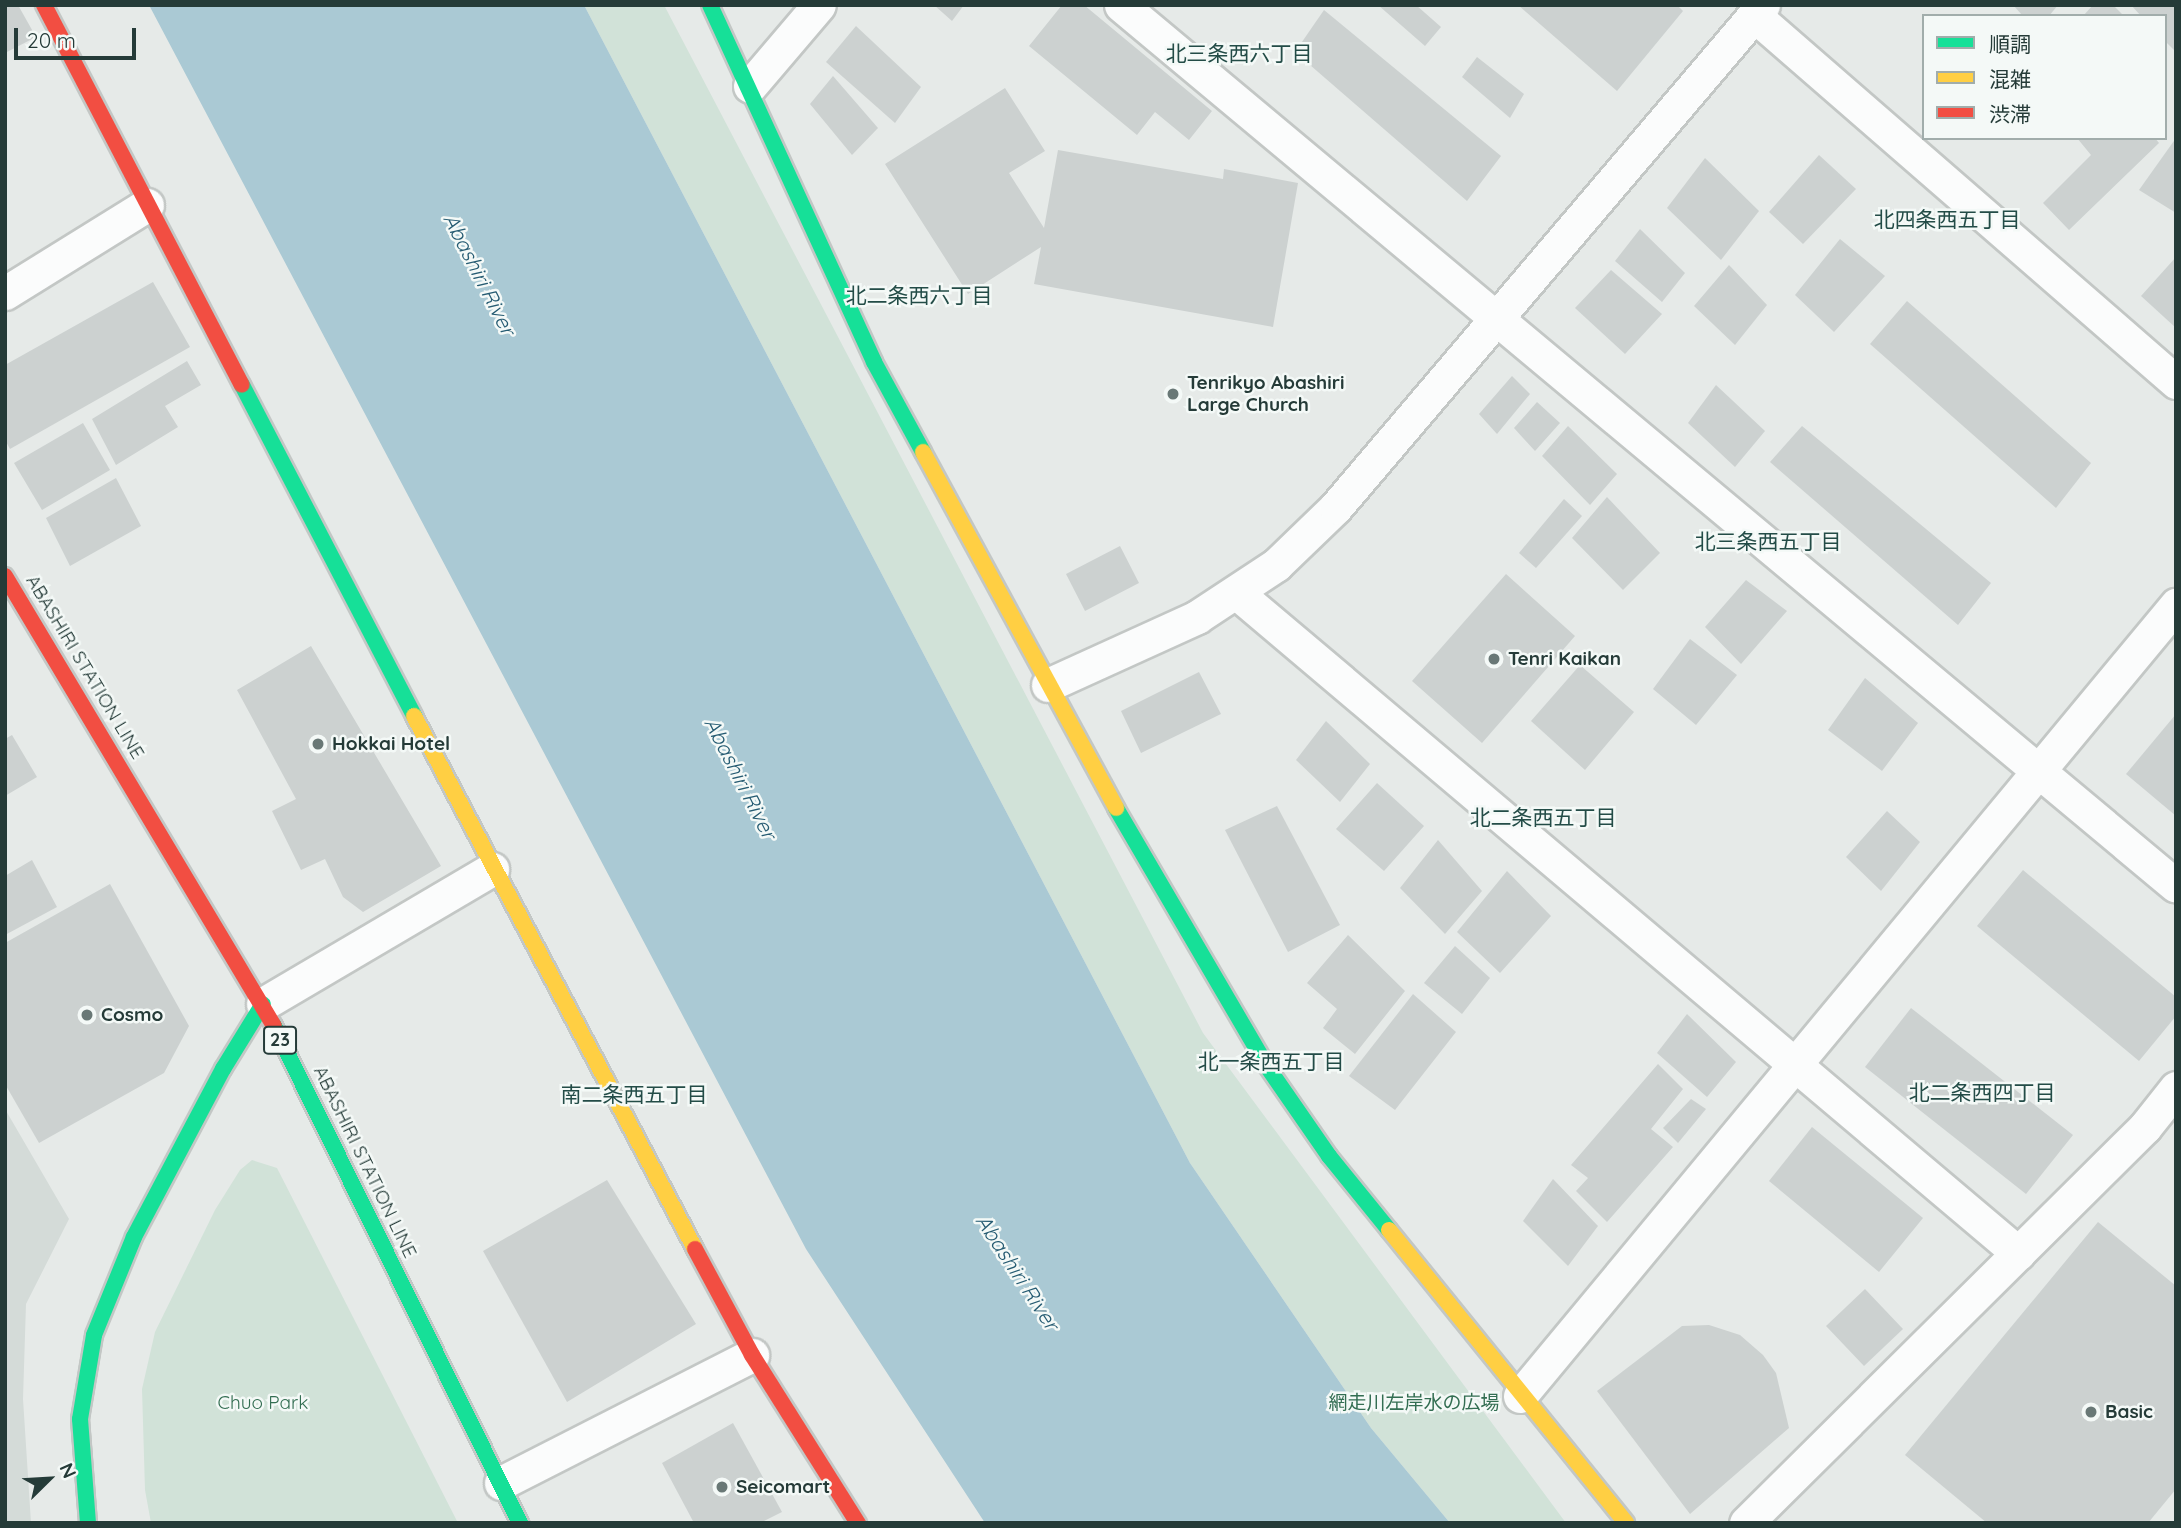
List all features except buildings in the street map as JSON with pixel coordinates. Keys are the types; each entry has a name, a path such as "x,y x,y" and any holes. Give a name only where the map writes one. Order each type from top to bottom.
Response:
{"street":[{"path":"44,5 492,869 752,1355 858,1523"},
{"path":"710,5 750,86 874,362 1048,685 1266,1065 1329,1156 1520,1396 1626,1523"},
{"path":"750,86 819,5"},
{"path":"1121,5 1496,315 1718,506 2176,886"},
{"path":"1048,685 1197,617 1276,565 1336,507 1496,315 1759,11 2176,382"},
{"path":"5,293 147,205"},
{"name":"ABASHIRI STATION LINE","path":"5,576 263,1004 520,1523"},
{"path":"1237,593 2018,1253"},
{"path":"1520,1396 2036,769 2176,605"},
{"path":"88,1523 80,1419 94,1335 134,1237 223,1069 263,1004 492,869"},
{"path":"1746,1523 2144,1127 2176,1088"},
{"path":"501,1483 752,1355"}],"shaded area":[{"path":"5,1109 69,1219 26,1304 23,1399 31,1523 5,1523"}],"green space":[{"name":"網走川左岸水の広場","path":"584,5 664,5 1203,1033 1566,1523 1450,1523 1371,1428 1190,1163"},
{"name":"Chuo Park","path":"252,1160 277,1168 458,1523 151,1523 145,1490 142,1389 155,1332 215,1210 240,1170"}],"water":[{"name":"Abashiri River","path":"149,5 584,5 1190,1163 1371,1428 1450,1523 985,1523 806,1249"}],"traffic: fast":[{"path":"710,5 874,362 923,452"},
{"path":"242,385 414,716"},
{"path":"1116,808 1266,1065 1329,1156 1389,1230"},
{"path":"88,1523 80,1419 94,1335 134,1237 223,1069 263,1004"},
{"path":"274,1026 520,1523"}],"traffic: slow":[{"path":"923,452 1116,808"},
{"path":"414,716 695,1249"},
{"path":"1389,1230 1626,1523"}],"traffic: jam":[{"path":"44,5 242,385"},
{"path":"5,576 274,1026"},
{"path":"695,1249 752,1355 858,1523"}],"place":[{"name":"Tenrikyo Abashiri Large Church","path":"1173,394"},
{"name":"Tenri Kaikan","path":"1494,659"},
{"name":"Hokkai Hotel","path":"318,744"},
{"name":"Cosmo","path":"87,1015"},
{"name":"Basic","path":"2091,1412"},
{"name":"Seicomart","path":"722,1487"}],"district":[{"name":"北三条西六丁目","path":"1239,53"},
{"name":"北四条西五丁目","path":"1947,219"},
{"name":"北二条西六丁目","path":"919,295"},
{"name":"北三条西五丁目","path":"1768,541"},
{"name":"北二条西五丁目","path":"1543,817"},
{"name":"北一条西五丁目","path":"1271,1061"},
{"name":"北二条西四丁目","path":"1982,1092"},
{"name":"南二条西五丁目","path":"634,1094"}]}
